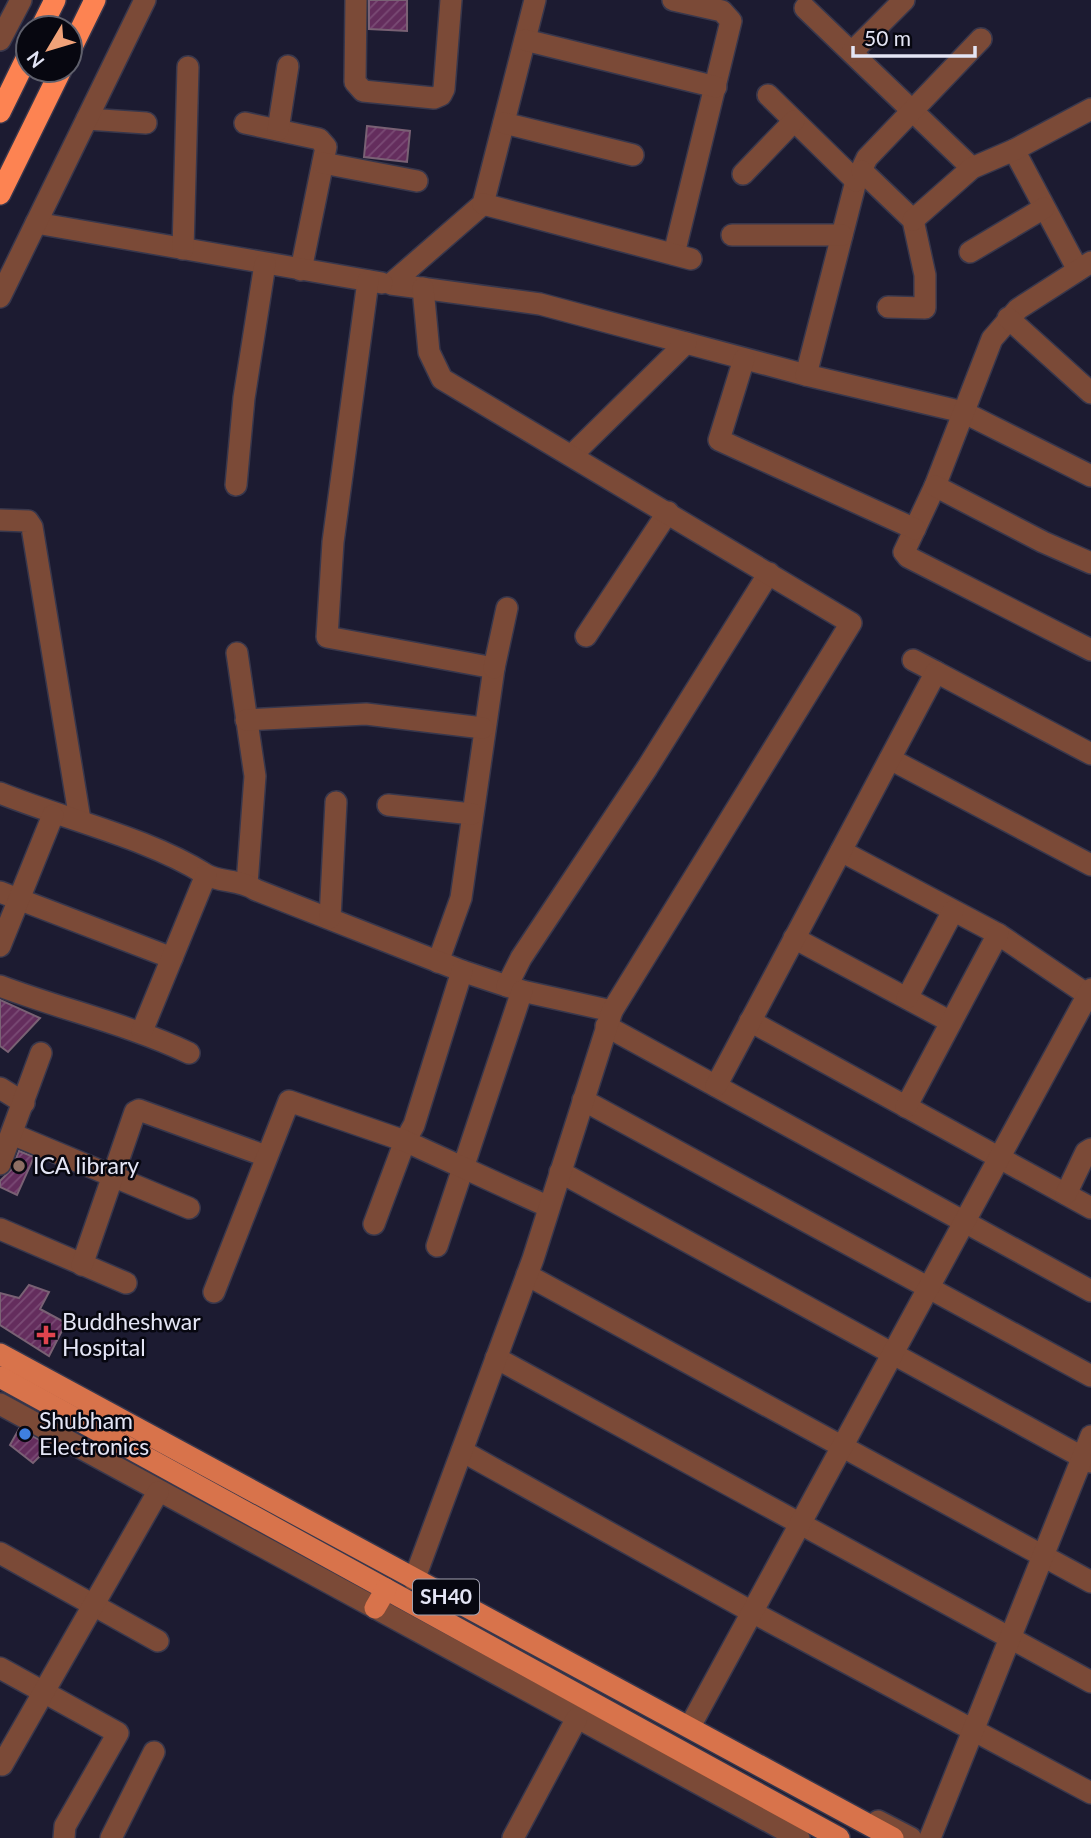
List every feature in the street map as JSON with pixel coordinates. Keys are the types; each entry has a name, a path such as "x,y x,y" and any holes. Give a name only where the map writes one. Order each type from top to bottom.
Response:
{"highway":[{"path":"84,22 95,0"},
{"path":"0,112 14,84"},
{"path":"0,194 54,84"}],"main road":[{"name":"SH40","path":"0,1354 416,1574 893,1838"},
{"name":"SH40","path":"0,1377 386,1589 525,1677 839,1838"},
{"path":"375,1608 386,1589"}],"street":[{"path":"0,40 21,0"},
{"path":"0,297 145,0"},
{"path":"356,0 355,82 358,88 363,91 434,98 444,89 451,0"},
{"path":"391,284 483,204 535,0"},
{"path":"483,204 683,256 731,21 722,11 673,0"},
{"path":"852,52 904,0"},
{"path":"805,8 972,168"},
{"path":"806,375 842,235 867,158 981,39"},
{"path":"525,40 716,87"},
{"path":"278,130 288,66"},
{"path":"183,249 188,67"},
{"path":"768,95 794,121 913,219 925,275 926,305 922,309 888,307"},
{"path":"913,219 972,168 1088,116"},
{"path":"87,118 146,123"},
{"path":"743,174 794,121"},
{"path":"245,123 324,141 323,163 301,270"},
{"path":"503,123 633,155"},
{"path":"1014,150 1044,208 1084,266 1008,318 992,339 935,486 905,546 908,556 1091,650"},
{"path":"323,163 417,181"},
{"path":"970,252 1044,208"},
{"path":"36,223 368,281 540,304 806,375 963,412 1091,476"},
{"path":"732,235 842,235"},
{"path":"236,485 244,398 265,264"},
{"path":"368,281 334,542 327,637 494,668"},
{"path":"416,1574 527,1275 609,1019 851,623 442,379 429,352 423,288"},
{"path":"1008,318 1091,393"},
{"path":"572,455 686,343"},
{"path":"744,359 719,440 915,529"},
{"path":"935,486 1043,542 1091,563"},
{"path":"586,636 668,512"},
{"path":"0,520 28,521 32,527 80,820"},
{"path":"437,1246 465,1167 521,958 647,768 769,573"},
{"path":"438,962 461,898 483,728 507,608"},
{"path":"237,653 255,776 247,884"},
{"path":"913,660 1091,754"},
{"path":"716,1086 936,672"},
{"path":"246,720 366,714 483,728"},
{"path":"890,759 1091,865"},
{"path":"0,793 53,815 80,820 201,870 206,875 247,884 256,890 462,971 609,1019 716,1086 1091,1291"},
{"path":"330,918 336,802"},
{"path":"388,805 472,814"},
{"path":"0,946 9,895 53,815"},
{"path":"694,1719 1090,994 998,934 841,851"},
{"path":"142,1031 206,875"},
{"path":"9,895 173,958"},
{"path":"907,998 953,911"},
{"path":"906,1107 998,934"},
{"path":"794,938 951,1022"},
{"path":"374,1224 405,1141 414,1125 462,971"},
{"path":"0,986 58,1008 142,1031 189,1053"},
{"path":"750,1021 1091,1208"},
{"path":"0,1164 41,1053"},
{"path":"0,1088 24,1103"},
{"path":"583,1100 1091,1376"},
{"path":"214,1292 289,1101 405,1141 549,1207"},
{"path":"82,1265 135,1112 139,1110 266,1156"},
{"path":"12,1134 189,1208"},
{"path":"1066,1194 1086,1152 1091,1149"},
{"path":"560,1171 1087,1459"},
{"path":"0,1229 126,1283"},
{"path":"527,1275 1091,1582"},
{"path":"0,1344 416,1574 694,1719 911,1838"},
{"path":"496,1359 1091,1682"},
{"path":"0,1404 375,1608 525,1677 577,1718 799,1838"},
{"path":"930,1838 1043,1556 1087,1459 1091,1436"},
{"path":"462,1451 752,1612 974,1728 1091,1793"},
{"path":"2,1765 95,1607 158,1492"},
{"path":"0,1553 158,1641"},
{"path":"0,1668 118,1733 65,1826 64,1838"},
{"path":"518,1837 577,1718"},
{"path":"111,1838 154,1752"}],"building":[{"path":"369,0 407,0 407,31 369,29"},
{"path":"367,126 410,131 407,162 364,157"},
{"path":"0,1000 40,1018 8,1052 0,1046"},
{"name":"ICA library","path":"19,1151 34,1157 17,1195 0,1187 0,1181 12,1169"},
{"path":"29,1285 49,1292 40,1309 66,1323 49,1356 0,1325 0,1293 19,1298"},
{"name":"Shubham Electronics","path":"19,1429 38,1439 47,1449 33,1463 10,1445"}],"place":[{"name":"ICA library","path":"19,1166"},
{"name":"Buddheshwar Hospital","path":"46,1335"},
{"name":"Shubham Electronics","path":"25,1434"}]}
